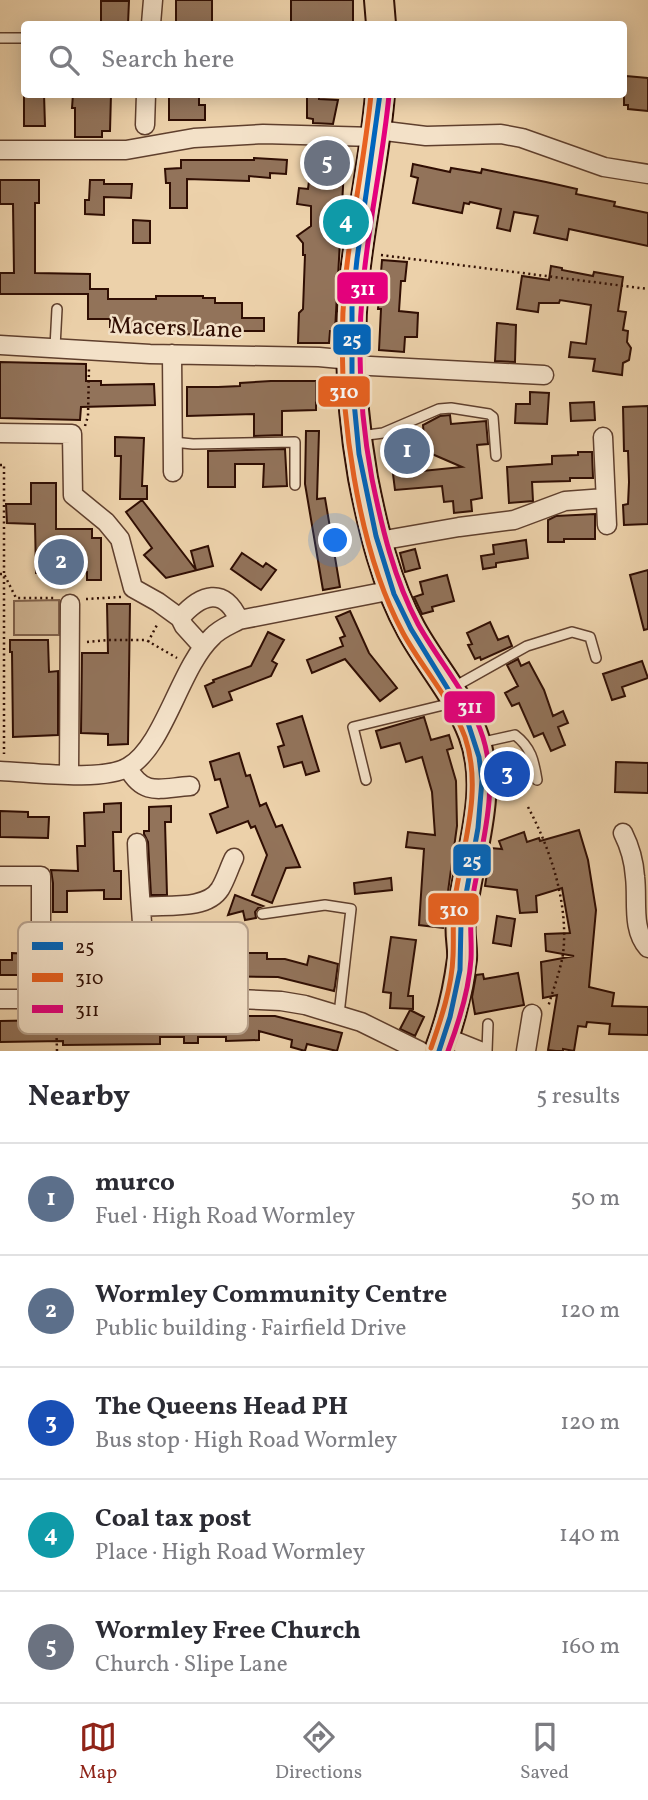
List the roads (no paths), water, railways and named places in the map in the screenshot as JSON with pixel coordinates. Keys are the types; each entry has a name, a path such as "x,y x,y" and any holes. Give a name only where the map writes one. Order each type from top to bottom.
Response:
{"main road":[{"path":"379,0 380,21"},
{"path":"380,98 354,285 351,363 363,477 393,590 410,628 453,696 477,744 480,807 460,922 453,935 431,1048"}],"street":[{"path":"151,21 153,0"},
{"path":"145,125 146,98"},
{"path":"0,150 126,150 194,138 263,134 501,134 534,142 604,167 648,174"},
{"name":"Macers Lane","path":"0,345 172,354 318,357 351,363 544,374"},
{"path":"172,354 173,471"},
{"path":"0,433 72,434 73,495 106,522 120,539 133,588 173,612 203,647"},
{"path":"603,437 607,525"},
{"path":"379,541 514,520 565,501 605,498"},
{"path":"2,771 106,774 128,768 144,752 157,732 191,666 212,636 239,620 393,590"},
{"path":"173,612 207,597 216,597 229,604 239,620"},
{"path":"69,774 70,604"},
{"path":"128,768 136,782 146,788 190,786"},
{"path":"623,834 630,848 636,880 634,901 639,928 648,948"},
{"path":"137,843 143,922"},
{"path":"141,906 192,903 212,898 220,889 234,858"},
{"path":"0,876 41,876 44,922"},
{"path":"0,999 18,999"},
{"path":"248,1001 281,1001 339,1014 431,1048 476,1048 480,1051"},
{"path":"526,1051 531,1028 539,1013"}],"lane":[{"path":"0,38 21,38"},
{"path":"55,346 57,309"},
{"path":"358,436 383,433 427,413 451,408 493,417 496,456"},
{"path":"173,442 295,442 295,485"},
{"path":"366,780 353,727 453,696 527,646 572,632 590,637 596,658"},
{"path":"477,744 515,735 527,744 535,763 537,780"},
{"path":"262,914 325,905 351,909 339,1014"},
{"path":"487,1051 488,1024"}],"place":[{"name":"Wormley Free Church","path":"327,163"},
{"name":"Coal tax post","path":"346,222"},
{"name":"murco","path":"407,451"},
{"name":"Wormley Community Centre","path":"61,562"},
{"name":"The Queens Head PH","path":"507,774"}]}
